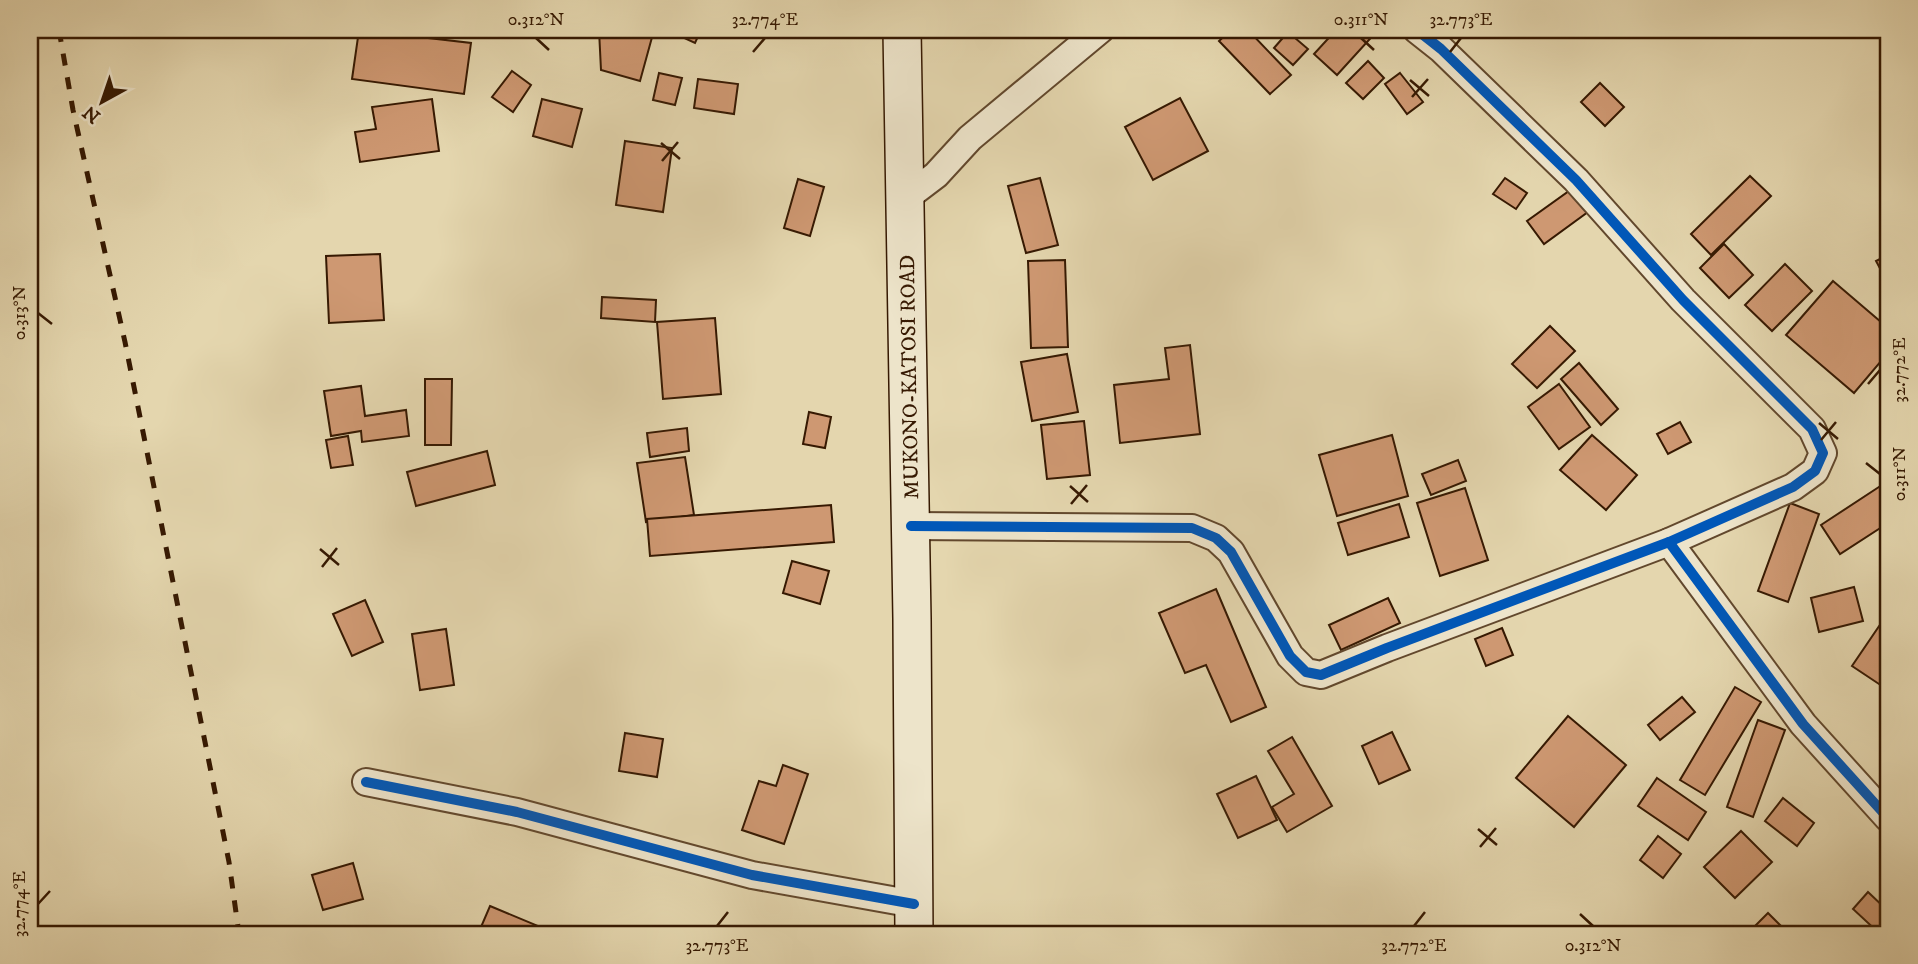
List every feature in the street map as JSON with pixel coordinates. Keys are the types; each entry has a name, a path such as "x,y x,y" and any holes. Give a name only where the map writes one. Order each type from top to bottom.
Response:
{"main road":[{"name":"MUKONO-KATOSI ROAD","path":"902,30 907,197 914,919"}],"street":[{"path":"907,197 936,175 970,138 1100,30"},
{"path":"911,526 1192,528 1216,538 1231,552 1290,656 1306,672 1321,675 1669,541 1793,487 1815,471 1823,453 1812,429 1683,300 1576,180 1450,58 1417,30"},
{"path":"1669,541 1802,723 1888,818"},
{"path":"366,782 517,812 914,919"}],"building":[{"path":"359,30 471,43 464,94 352,79"},
{"path":"599,30 654,30 640,81 601,70"},
{"path":"667,30 701,30 695,43"},
{"path":"1231,30 1248,30 1291,75 1270,94 1219,41"},
{"path":"1336,30 1378,30 1337,75 1314,54"},
{"path":"1288,32 1308,49 1293,65 1274,48"},
{"path":"1368,61 1384,78 1363,99 1346,83"},
{"path":"512,71 531,85 513,112 492,97"},
{"path":"659,73 682,78 675,105 653,100"},
{"path":"1400,73 1423,102 1407,114 1385,84"},
{"path":"698,79 738,84 734,114 694,108"},
{"path":"1600,83 1624,107 1605,126 1581,102"},
{"path":"1180,98 1208,151 1153,180 1125,127"},
{"path":"432,99 439,151 360,162 355,132 376,129 372,107"},
{"path":"542,99 582,109 572,147 533,136"},
{"path":"625,141 672,148 663,212 616,205"},
{"path":"1750,176 1771,196 1711,255 1691,234"},
{"path":"1040,178 1058,245 1026,253 1008,186"},
{"path":"1505,178 1527,193 1516,209 1493,194"},
{"path":"798,179 824,187 810,236 784,228"},
{"path":"1576,186 1592,209 1544,244 1527,221"},
{"path":"1724,244 1753,275 1729,298 1700,268"},
{"path":"380,254 384,320 329,323 326,256"},
{"path":"1888,255 1888,274 1884,276 1876,261"},
{"path":"1065,260 1068,347 1031,348 1028,261"},
{"path":"1785,264 1812,291 1772,331 1745,305"},
{"path":"1833,281 1888,328 1888,353 1854,393 1786,335"},
{"path":"602,297 656,300 655,322 601,318"},
{"path":"715,318 721,394 663,399 657,322"},
{"path":"1550,326 1575,351 1537,388 1512,364"},
{"path":"1190,345 1200,434 1120,443 1114,385 1169,379 1165,348"},
{"path":"1067,354 1078,412 1032,421 1021,362"},
{"path":"1579,363 1618,409 1601,425 1561,379"},
{"path":"425,379 452,379 451,445 425,445"},
{"path":"1559,384 1590,427 1559,449 1528,407"},
{"path":"361,386 365,416 406,410 409,436 362,442 361,431 331,436 324,391"},
{"path":"809,412 831,417 825,448 803,444"},
{"path":"1084,421 1090,475 1047,479 1041,425"},
{"path":"1680,422 1691,442 1668,454 1657,434"},
{"path":"687,428 689,451 650,457 647,433"},
{"path":"1392,435 1408,496 1337,516 1319,455"},
{"path":"1592,435 1637,475 1606,510 1560,470"},
{"path":"348,436 353,465 331,468 326,440"},
{"path":"487,451 495,485 416,506 407,472"},
{"path":"685,457 694,515 646,522 637,463"},
{"path":"1458,460 1466,481 1431,495 1422,474"},
{"path":"1888,481 1888,523 1840,554 1821,525"},
{"path":"1465,488 1488,560 1440,576 1417,503"},
{"path":"1790,503 1819,514 1788,602 1758,591"},
{"path":"1399,504 1409,537 1348,555 1338,523"},
{"path":"831,505 834,542 650,556 647,519"},
{"path":"792,561 829,571 820,604 783,593"},
{"path":"1854,587 1863,621 1819,632 1811,598"},
{"path":"1216,589 1266,707 1231,722 1206,665 1185,673 1159,613"},
{"path":"1388,598 1400,623 1341,650 1329,625"},
{"path":"365,600 383,642 352,656 333,614"},
{"path":"1888,613 1888,690 1852,666"},
{"path":"1502,628 1513,655 1486,666 1475,639"},
{"path":"446,629 454,685 420,690 412,634"},
{"path":"1735,687 1761,702 1705,795 1680,780"},
{"path":"1682,697 1695,712 1660,740 1648,725"},
{"path":"1568,716 1626,765 1574,827 1516,778"},
{"path":"1758,720 1785,730 1753,817 1727,807"},
{"path":"1392,732 1410,770 1379,784 1362,746"},
{"path":"625,733 663,739 657,777 619,771"},
{"path":"1292,737 1332,806 1287,832 1272,807 1294,794 1268,751"},
{"path":"783,765 808,774 784,844 742,830 759,781 776,786"},
{"path":"1256,776 1277,820 1238,838 1217,794"},
{"path":"1657,778 1706,812 1688,840 1638,806"},
{"path":"1783,798 1814,823 1797,846 1765,821"},
{"path":"1741,831 1772,862 1735,898 1704,867"},
{"path":"1658,836 1681,854 1663,878 1640,860"},
{"path":"353,863 363,899 323,910 312,875"},
{"path":"1868,892 1888,911 1888,934 1880,934 1853,909"},
{"path":"490,906 550,931 549,934 478,934"},
{"path":"1768,913 1789,934 1747,934"}],"railway":[{"path":"59,30 73,110 125,342 229,862 239,934"}],"cycle path":[{"path":"1417,30 1441,49 1576,180 1683,300 1812,429 1823,453 1815,471 1793,487 1669,542"},
{"path":"911,526 1192,528 1216,538 1231,552 1290,656 1306,672 1321,675 1669,542 1803,724 1888,818"},
{"path":"366,782 517,812 752,875 914,904"}]}
